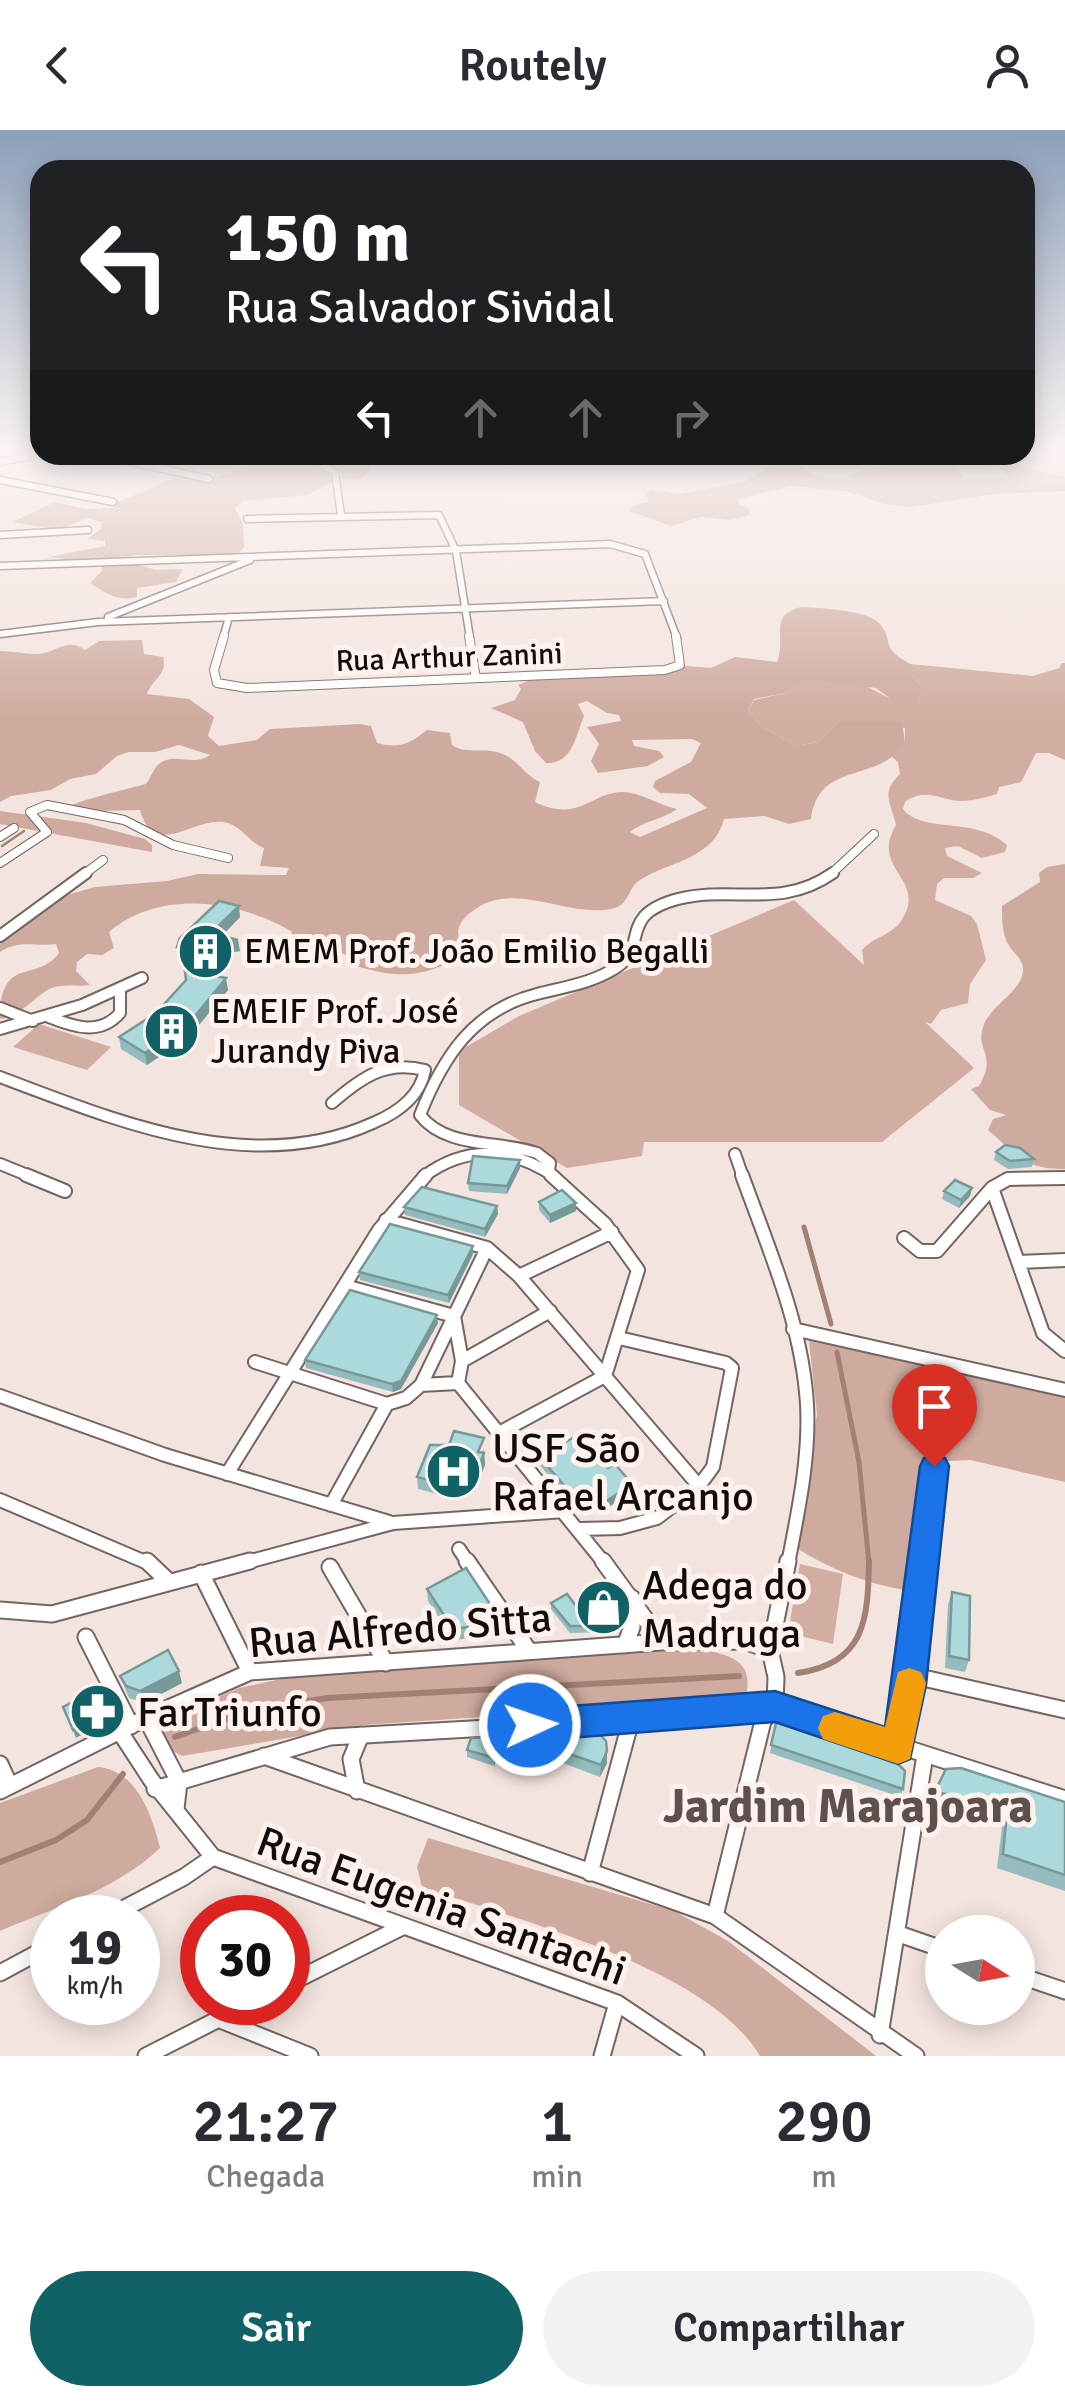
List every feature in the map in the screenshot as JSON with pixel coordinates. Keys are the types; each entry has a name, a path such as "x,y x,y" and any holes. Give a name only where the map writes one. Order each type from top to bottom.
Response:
{"street":[{"path":"452,542 476,678"},
{"path":"0,566 610,544 645,554 664,601 98,622 0,634"},
{"path":"98,622 258,557"},
{"name":"Rua Arthur Zanini","path":"229,617 214,670 217,683 247,688 675,669 680,665 676,632 664,601"},
{"path":"0,864 47,832 30,812 38,806 124,820 172,845 228,858"},
{"path":"0,837 14,828"},
{"path":"549,1172 550,1164 544,1156 527,1149 437,1133 424,1125 420,1115 424,1102 458,1040 524,998 589,980 618,967 632,950 632,930 640,916 672,900 703,894 788,894 848,863 874,834"},
{"path":"0,852 11,856"},
{"path":"0,936 104,860"},
{"path":"0,1029 48,1016 142,978"},
{"path":"48,1016 80,1028 104,1026 120,1014 120,988"},
{"path":"2,1011 34,1021"},
{"path":"0,1077 116,1121 260,1146 326,1144 366,1130 397,1111 425,1078 425,1070 388,1065 370,1071 332,1103"},
{"path":"226,1474 386,1220 440,1164 485,1152 519,1157 549,1172 626,1247 638,1270 605,1376 499,1433"},
{"path":"715,1916 764,1721 775,1706 776,1676 770,1650 802,1474 808,1410 793,1329 735,1154"},
{"path":"0,1164 64,1191"},
{"path":"904,1238 920,1251 937,1250 992,1188 1008,1179 1065,1178"},
{"path":"992,1188 1043,1333 1065,1352"},
{"path":"386,1220 488,1248 519,1276 699,1486"},
{"path":"519,1276 612,1232"},
{"path":"256,1362 387,1404 406,1398 421,1385 488,1248"},
{"path":"1019,1262 1065,1260"},
{"path":"345,1286 454,1316"},
{"path":"462,1361 550,1311"},
{"path":"454,1316 462,1361 458,1384 580,1529 662,1642"},
{"path":"793,1329 1065,1390"},
{"path":"580,1529 620,1528 656,1518 699,1486 712,1467 732,1368 726,1363 619,1338"},
{"path":"421,1385 458,1384"},
{"path":"0,1396 226,1474 393,1524"},
{"path":"332,1505 387,1404"},
{"path":"898,1748 934,1466"},
{"path":"0,1500 146,1560 168,1581"},
{"path":"0,1610 52,1614 393,1524 565,1511"},
{"path":"459,1549 529,1651"},
{"path":"330,1567 386,1662"},
{"path":"201,1573 250,1672"},
{"path":"625,1645 632,1627 632,1597"},
{"path":"86,1637 132,1726 180,1782 176,1809"},
{"name":"Rua Alfredo Sitta","path":"5,1788 250,1672 662,1642 744,1641 770,1650"},
{"path":"910,1675 1065,1710"},
{"path":"155,1789 330,1737 631,1720 775,1706 1065,1800"},
{"path":"590,1873 631,1720"},
{"name":"Rua Eugenia Santachi","path":"132,1726 155,1789 213,1857 618,2003 696,2056"},
{"path":"357,1791 352,1760 361,1735"},
{"path":"261,1755 715,1916 916,2056"},
{"path":"880,2034 925,1756"},
{"path":"0,1764 5,1788"},
{"path":"150,1895 213,1857"},
{"path":"310,1973 402,1927"},
{"path":"899,1934 925,1943"},
{"path":"0,1973 30,1957"},
{"path":"1035,1981 1065,1991"},
{"path":"602,2056 618,2003"},
{"path":"146,2056 206,2025"},
{"path":"233,2025 310,2056"}],"shaded area":[{"path":"105,542 244,542 244,547 237,555 135,555 119,559 156,570 183,569 176,582 137,588 137,597 130,598 107,593 90,583 102,571 101,563 49,557 105,546"},
{"path":"802,607 874,619 884,630 891,649 912,665 912,675 924,690 919,700 896,703 876,688 803,681 785,693 754,699 748,710 762,727 796,746 818,742 839,722 902,722 905,742 894,755 825,788 816,800 811,819 789,824 765,816 724,819 711,843 640,880 615,908 581,909 510,898 493,901 477,908 462,922 456,960 418,973 371,970 356,966 339,952 298,947 291,931 270,920 223,906 151,909 109,932 114,948 102,955 87,954 77,962 76,971 90,985 54,987 15,1014 0,1019 6,986 13,978 50,962 59,953 56,944 21,945 0,952 0,930 53,899 95,887 167,881 198,874 286,875 289,868 260,866 264,848 223,822 164,835 146,825 140,810 69,807 146,784 166,760 198,760 210,755 179,745 155,752 129,752 117,756 96,774 0,802 0,651 42,654 66,645 85,650 99,641 142,640 144,654 163,657 164,663 147,694 189,699 214,717 208,736 219,746 257,740 270,729 359,724 371,726 377,743 392,745 409,742 427,730 450,733 452,745 458,748 506,755 540,782 535,802 550,808 573,808 622,792 677,809 630,832 640,837 707,808 689,794 660,793 653,787 655,781 691,762 701,743 692,739 632,740 634,746 659,751 664,757 648,766 598,773 591,761 599,744 587,727 621,721 619,715 587,701 578,704 584,716 572,748 562,759 546,763 535,751 523,722 491,708 515,700 521,689 518,685 532,679 687,666 711,668 735,657 777,662 781,621 791,610"},
{"path":"1062,663 1065,760 1049,753 1036,753 1021,782 999,787 997,794 964,801 921,795 905,802 903,809 912,817 980,831 1007,845 1005,852 982,858 958,846 945,848 947,856 982,873 973,878 944,878 937,884 935,900 971,916 977,924 986,960 970,984 968,1003 941,1010 931,1024 925,1022 974,1068 882,1142 644,1142 642,1156 567,1168 459,1105 459,1051 519,1016 794,900 864,965 862,950 901,921 908,907 908,895 889,853 896,825 889,792 900,774 898,762 892,757 905,742 905,728 839,722 818,742 796,746 762,727 748,710 754,700 785,693 802,681 815,681 864,685 889,698 919,700 924,690 912,675 910,664 1033,676 1059,668"},
{"path":"0,811 86,823 145,839 152,845 152,852 0,824"},
{"path":"1065,864 1065,1169 1030,1163 1014,1153 988,1130 993,1119 1006,1115 990,1110 971,1089 979,1086 987,1066 983,1027 1017,986 1023,971 1005,936 1002,906 1040,882 1039,873 1047,867"},
{"path":"39,1024 111,1047 87,1070 13,1047"},
{"path":"809,1341 1065,1396 1065,1482 970,1460 927,1462 917,1485 905,1590 862,1579 808,1555 795,1547 817,1414"},
{"path":"800,1564 843,1574 833,1644 788,1633"},
{"path":"704,1649 725,1655 745,1669 745,1699 364,1725 182,1756 165,1747 157,1724 239,1688 300,1675"},
{"path":"98,1767 111,1770 123,1776 140,1796 160,1848 124,1875 86,1895 30,1895 30,1919 0,1931 0,1803"},
{"path":"428,1838 674,1911 728,1941 876,2056 760,2056 734,2025 699,1997 655,1973 557,1932 422,1887 417,1867"}],"building":[{"path":"219,901 239,906 211,933 238,940 207,945 214,976 226,978 187,1026 145,1053 119,1037 156,1013 186,980 182,947 177,947 180,938"},
{"path":"1005,1145 1020,1148 1034,1159 1010,1161 996,1152"},
{"path":"473,1156 520,1160 507,1186 468,1183"},
{"path":"955,1180 972,1188 961,1200 944,1191"},
{"path":"422,1187 497,1206 485,1229 404,1207"},
{"path":"562,1190 576,1203 550,1215 539,1202"},
{"path":"390,1224 473,1246 448,1295 359,1272"},
{"path":"350,1290 437,1315 401,1381 392,1384 305,1360"},
{"name":"USF São Rafael Arcanjo","path":"454,1431 484,1438 478,1452 484,1453 474,1480 445,1473 441,1483 417,1477 430,1445 449,1445"},
{"path":"584,1432 599,1448 593,1451 608,1468 615,1464 632,1484 605,1502 568,1490 539,1456"},
{"path":"466,1568 498,1616 490,1624 453,1629 427,1589"},
{"path":"614,1589 621,1598 617,1626 570,1626 551,1603 567,1594 579,1610"},
{"path":"952,1592 970,1596 969,1660 949,1656"},
{"path":"168,1650 179,1671 140,1691 126,1686 120,1676"},
{"path":"100,1687 106,1707 103,1714 73,1730 63,1707"},
{"path":"795,1722 890,1756 905,1771 903,1789 771,1745 776,1723"},
{"path":"594,1728 606,1741 607,1751 601,1765 552,1748 557,1730"},
{"path":"501,1737 494,1758 467,1750 471,1738"},
{"path":"961,1768 1065,1802 1065,1875 1003,1854 1007,1813 935,1791 946,1769"}],"waterway":[{"path":"2,846 24,831"},
{"path":"804,1227 831,1324"},
{"path":"837,1352 859,1462 869,1563"},
{"path":"798,1673 820,1668 850,1649 864,1620 869,1563"},
{"path":"175,1737 248,1711 327,1698 739,1676"},
{"path":"0,1862 56,1840 87,1820 123,1774"}],"slow traffic":[{"path":"835,1728 898,1748 909,1683"}],"place":[{"name":"EMEM Prof. João Emilio Begalli","path":"205,951"},
{"name":"EMEIF Prof. José Jurandy Piva","path":"172,1031"},
{"name":"USF São Rafael Arcanjo","path":"453,1471"},
{"name":"Adega do Madruga","path":"603,1608"},
{"name":"FarTriunfo","path":"98,1711"}],"district":[{"name":"Jardim Marajoara","path":"848,1805"}],"route":[{"path":"530,1725 775,1706 898,1748 934,1466"}]}
